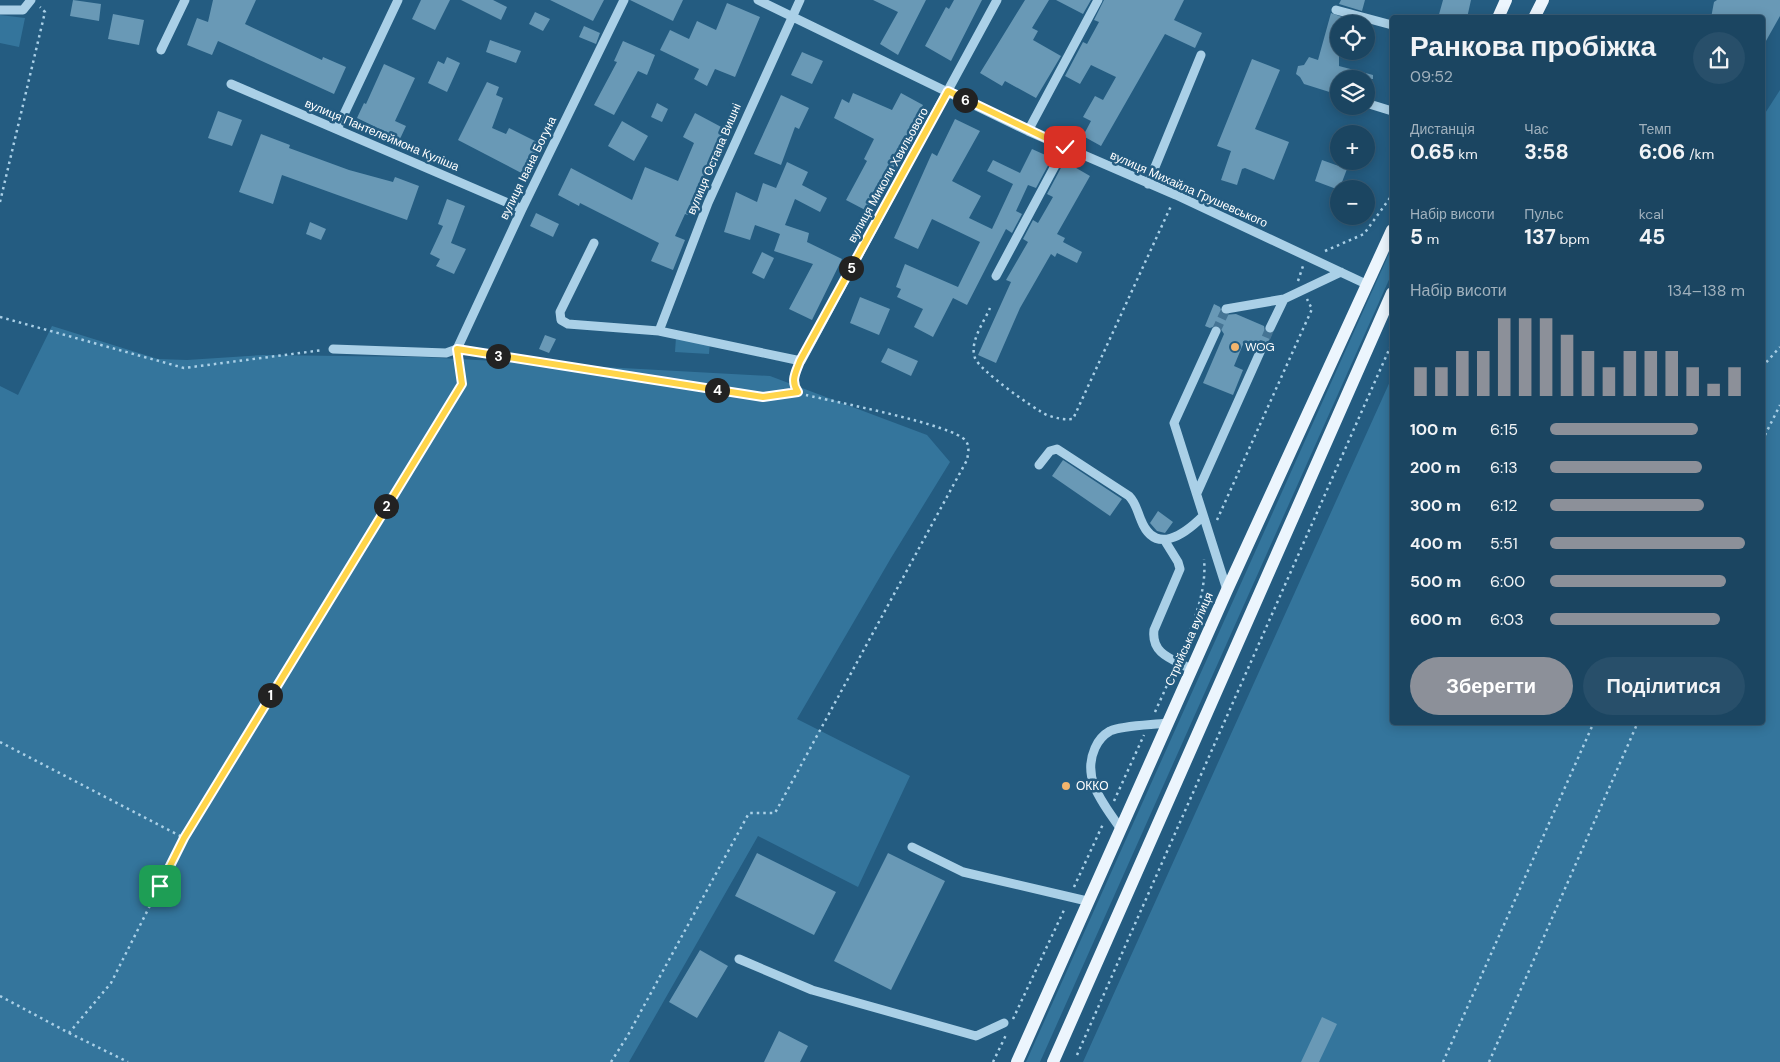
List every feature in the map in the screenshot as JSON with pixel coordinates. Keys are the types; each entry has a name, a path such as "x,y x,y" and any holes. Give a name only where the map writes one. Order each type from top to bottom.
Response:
{"main road":[{"path":"1499,15 1506,0"},
{"path":"1536,15 1544,0"},
{"name":"Стрийська вулиця","path":"1016,1062 1226,590 1390,234"},
{"path":"1053,1062 1390,298"}],"street":[{"path":"0,10 22,10 33,0"},
{"path":"161,50 185,0"},
{"path":"337,129 398,0"},
{"name":"вулиця Івана Богуна","path":"457,349 522,208 624,0"},
{"name":"вулиця Михайла Грушевського","path":"758,0 948,91 1028,132 1176,196 1366,284"},
{"name":"вулиця Остапа Вишні","path":"659,331 708,203 791,15 800,0"},
{"name":"вулиця Миколи Хвильового","path":"800,361 997,0"},
{"path":"1028,132 1098,0"},
{"path":"1336,10 1390,24"},
{"path":"1148,184 1201,55"},
{"name":"вулиця Пантелеймона Куліша","path":"231,84 522,208"},
{"path":"1375,106 1390,110"},
{"path":"996,276 1065,147"},
{"path":"594,243 560,312 561,320 568,324 659,331 800,361"},
{"path":"1226,309 1284,299 1341,272"},
{"path":"1270,328 1284,299"},
{"path":"1216,331 1174,423 1209,530 1226,590"},
{"path":"333,348 446,353 457,349"},
{"path":"1196,493 1261,350"},
{"path":"1039,465 1050,451 1057,449 1129,496 1134,501 1146,530 1158,539 1165,541 1188,531 1203,516"},
{"path":"1165,541 1178,562 1180,569 1154,630 1153,639 1161,654 1191,669"},
{"path":"1120,828 1096,791 1091,778 1090,765 1096,744 1108,732 1167,723"},
{"path":"912,847 963,872 1087,901"},
{"path":"739,959 812,990 976,1036 1004,1023"}],"path":[{"path":"0,202 45,12 33,0"},
{"path":"990,308 975,341 974,357 982,369 1044,414 1062,420 1073,419 1176,196"},
{"path":"1209,530 1219,518 1312,308 1297,279 1307,257 1340,246 1364,234 1390,198"},
{"path":"0,317 184,368 333,348"},
{"path":"1765,364 1780,347"},
{"path":"69,1033 111,983 184,838 462,384 457,349 763,397 798,392 948,431 966,441 968,447 967,460 775,814 749,813 611,1062"},
{"path":"1077,1055 1390,349"},
{"path":"798,392 794,386 794,376 800,361"},
{"path":"1765,435 1780,405"},
{"path":"993,1062 1177,662 1201,595 1204,577 1203,555"},
{"path":"1443,1062 1593,725"},
{"path":"1489,1062 1637,725"},
{"path":"0,742 184,838"},
{"path":"0,996 128,1062"}],"shaded area":[{"path":"0,15 25,18 19,47 0,43"},
{"path":"1780,90 1780,1062 1083,1062 1390,381 1390,725 1765,725 1765,113"},
{"path":"1390,251 1390,277 1040,1062 1026,1062"},
{"path":"52,326 158,359 187,360 263,355 421,357 770,376 927,435 950,462 891,558 797,719 910,776 858,887 758,836 629,1062 0,1062 0,386 18,395"},
{"path":"676,337 710,341 709,354 675,352"}],"building":[{"path":"73,0 101,4 99,21 70,16"},
{"path":"213,0 256,0 245,24 322,60 323,57 346,67 334,94 218,41 212,55 187,45 197,18 208,22"},
{"path":"421,0 450,0 435,30 412,19"},
{"path":"461,0 493,0 507,7 501,20"},
{"path":"550,0 604,0 593,21"},
{"path":"630,0 683,0 673,21"},
{"path":"873,0 926,0 898,55 880,44 898,12"},
{"path":"954,0 982,0 951,61 925,46 946,7 949,9"},
{"path":"1025,0 1049,0 1032,28 1038,31 1033,40 1061,56 1036,98 1005,81 1002,86 980,73"},
{"path":"1056,0 1091,0 1083,14"},
{"path":"1104,0 1184,0 1174,20 1202,33 1195,48 1165,34 1101,146 1083,136 1091,121 1083,117 1095,96 1103,100 1116,77 1091,65 1080,84 1065,76 1083,42 1087,44 1099,22 1094,20"},
{"path":"1341,0 1365,0 1362,11 1339,4"},
{"path":"1443,0 1471,0 1468,15 1439,15"},
{"path":"1717,0 1780,0 1780,16 1765,43 1765,15 1712,15 1714,2"},
{"path":"727,3 760,17 735,77 715,69 707,86 694,79 699,69 660,50 670,30 689,39 697,21 716,30"},
{"path":"535,12 550,19 543,31 529,24"},
{"path":"113,14 144,20 139,45 108,39"},
{"path":"1330,17 1330,60 1339,60 1339,66 1354,70 1330,70 1330,92 1304,84 1296,74 1298,66 1304,65 1309,57 1318,60"},
{"path":"584,26 600,33 596,44 579,37"},
{"path":"490,40 521,51 516,63 486,52"},
{"path":"623,41 655,55 647,75 638,71 614,115 594,105 617,62 614,61"},
{"path":"802,52 823,61 812,84 791,75"},
{"path":"447,57 460,63 447,92 428,83 438,61 444,64"},
{"path":"1252,59 1280,70 1255,129 1289,142 1274,180 1245,168 1242,169 1237,185 1221,180 1231,151 1217,146"},
{"path":"384,64 415,78 395,121 406,126 399,141 387,135 388,133 357,118 364,103 366,104"},
{"path":"487,82 499,87 496,95 503,98 492,128 506,134 509,128 545,146 529,177 458,140"},
{"path":"853,93 892,110 901,93 923,105 900,148 903,149 869,212 846,200 867,161 864,159 874,139 834,118 842,99 849,103"},
{"path":"781,95 809,108 799,129 795,127 781,165 754,154"},
{"path":"657,103 668,109 662,122 651,117"},
{"path":"218,111 242,120 232,146 208,138"},
{"path":"695,113 725,129 706,166 712,168 702,193 699,192 688,215 685,214 675,236 685,240 673,270 651,261 659,243 580,203 579,206 558,195 571,168 632,200 645,167 678,181 694,143 683,137"},
{"path":"955,119 980,131 952,181 981,196 969,218 992,229 1013,184 987,171 993,160 1020,173 1032,149 1052,158 1036,188 1028,185 1016,211 1022,214 1012,233 1006,229 967,305 953,298 933,337 914,327 923,309 897,297 901,289 896,287 905,264 958,287 980,242 932,219 918,249 894,238 932,153 937,156"},
{"path":"622,121 648,136 634,161 608,146"},
{"path":"261,134 290,145 289,148 349,170 393,182 395,177 419,186 407,220 282,175 273,204 239,192"},
{"path":"1322,160 1330,163 1330,170 1347,170 1343,180 1330,180 1330,187 1315,181"},
{"path":"787,162 808,172 802,185 827,198 820,212 795,199 785,225 809,233 807,242 842,259 812,320 789,309 813,264 774,251 780,234 755,225 750,240 724,232 736,192 757,202 763,183 776,188"},
{"path":"1063,164 1070,167 1071,165 1090,176 1057,234 1065,238 1063,242 1082,252 1077,263 1057,253 1055,257 1051,254 1020,308 996,363 978,355 1011,282 1006,280 1028,242 1023,239 1033,220 1038,223 1053,197 1047,194"},
{"path":"447,199 465,206 451,243 466,249 454,274 436,266 440,259 430,254 443,226 438,224"},
{"path":"536,213 559,224 553,237 530,226"},
{"path":"310,222 326,229 321,240 306,234"},
{"path":"762,252 774,258 764,279 752,273"},
{"path":"860,297 890,309 879,335 850,323"},
{"path":"1214,304 1220,307 1223,315 1236,314 1264,326 1265,332 1272,334 1266,347 1261,344 1255,347 1244,342 1234,366 1243,370 1233,395 1203,383 1224,334 1218,325 1210,328 1205,326"},
{"path":"545,335 556,339 549,353 539,349"},
{"path":"888,348 918,361 911,376 881,362"},
{"path":"1063,460 1122,499 1110,516 1052,476"},
{"path":"1158,511 1173,522 1165,533 1157,531 1150,523"},
{"path":"757,853 836,892 814,935 735,896"},
{"path":"888,853 945,881 891,990 834,961"},
{"path":"700,950 728,966 697,1018 669,1002"},
{"path":"1322,1017 1337,1024 1319,1062 1301,1062"},
{"path":"779,1031 808,1046 800,1062 764,1062"}],"tunnel":[{"path":"1216,331 1226,309"},
{"path":"1261,350 1270,328"}],"place":[{"name":"WOG","path":"1235,347"},
{"name":"ОККО","path":"1066,786"}],"route":[{"path":"160,886 184,838 346,570 462,384 457,349 763,397 798,392 794,386 794,376 800,361 948,91 1028,132 1065,147"}]}
